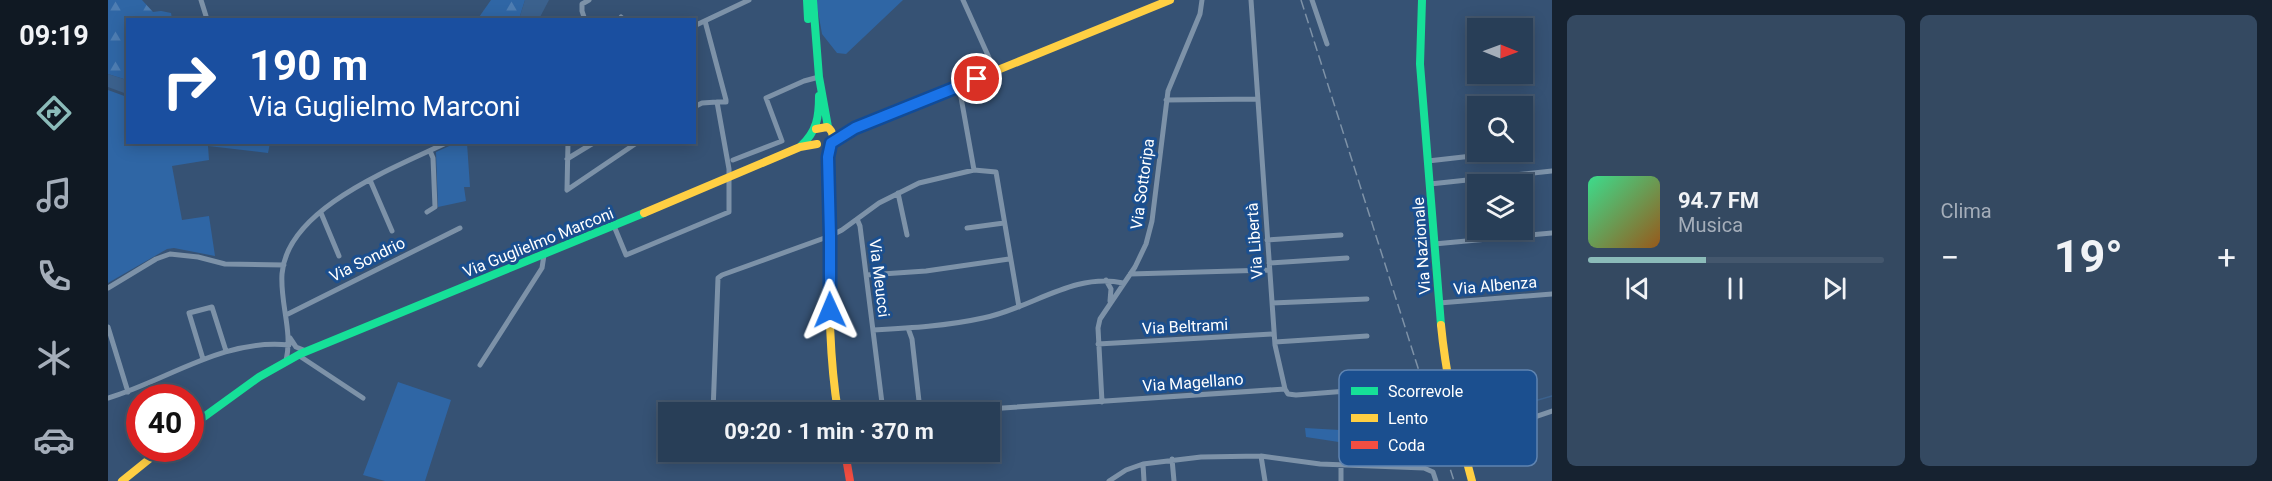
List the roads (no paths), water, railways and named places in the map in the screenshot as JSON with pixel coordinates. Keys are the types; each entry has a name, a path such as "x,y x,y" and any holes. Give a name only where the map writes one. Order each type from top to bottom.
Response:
{"main road":[{"path":"806,0 810,30 816,43"},
{"path":"813,0 819,77 829,128 833,134 828,157 831,354 835,402"},
{"path":"819,145 832,142 847,132 1170,0"},
{"name":"Via Nazionale","path":"1423,2 1420,64 1439,303 1447,370"},
{"path":"819,77 815,132 819,145 828,157"},
{"path":"815,132 822,126 847,132"},
{"name":"Via Guglielmo Marconi","path":"800,147 815,132"},
{"name":"Via Guglielmo Marconi","path":"204,417 259,377 306,351 544,255 800,147 819,145"},
{"path":"126,480 147,462"},
{"path":"847,462 850,481"},
{"name":"Via Nazionale","path":"1468,466 1472,481"}],"street":[{"path":"201,0 207,16"},
{"path":"584,18 582,4 589,0"},
{"path":"696,25 739,2 749,0"},
{"path":"963,0 995,71"},
{"name":"Via Sottoripa","path":"1102,402 1098,344 1101,319 1146,244 1152,221 1168,91 1200,14 1202,0"},
{"name":"Via Libertà","path":"1251,0 1274,334 1285,389"},
{"path":"1312,0 1327,44"},
{"path":"696,106 702,103 726,102 705,21"},
{"path":"733,160 782,141 766,98 804,81 819,77"},
{"path":"959,86 974,170"},
{"path":"1166,100 1258,99"},
{"path":"614,226 626,255 729,212 730,178 717,102"},
{"path":"286,361 290,337 282,286 284,265 290,247 297,236 333,203 370,180 444,144"},
{"path":"568,144 567,190 635,144"},
{"path":"567,159 592,144"},
{"path":"427,212 435,207 433,158 430,151"},
{"path":"1428,161 1467,157"},
{"path":"713,402 718,278 722,274 830,236 879,203 919,183 974,170 996,172 1019,307"},
{"path":"1527,174 1552,171"},
{"path":"370,180 392,231"},
{"path":"1430,184 1467,180"},
{"path":"898,193 907,235"},
{"path":"321,213 339,256"},
{"name":"Via Meucci","path":"857,219 867,275 882,402"},
{"path":"967,228 1004,223"},
{"name":"Via Sondrio","path":"286,315 460,228"},
{"path":"1533,234 1552,232"},
{"path":"1267,240 1341,236"},
{"path":"1434,244 1475,240"},
{"path":"108,288 156,259 170,254 198,257 225,264 284,265"},
{"path":"480,365 542,268 544,255"},
{"path":"1130,274 1269,266 1347,258"},
{"path":"867,275 1009,259"},
{"path":"1106,280 1111,289 1110,304"},
{"path":"873,330 985,318 1077,284 1106,280 1123,283"},
{"name":"Via Albenza","path":"1439,303 1552,294"},
{"path":"1272,303 1367,299"},
{"path":"203,359 189,313 212,307 225,351"},
{"path":"108,327 126,386"},
{"path":"908,328 912,339 920,402"},
{"name":"Via Beltrami","path":"1098,344 1274,334"},
{"path":"1275,342 1367,336"},
{"path":"290,337 296,346 306,351"},
{"path":"146,384 225,351 264,344 289,345"},
{"path":"298,355 363,398"},
{"path":"1285,389 1288,394 1296,395 1339,392"},
{"name":"Via Magellano","path":"1000,408 1285,389"},
{"path":"108,398 126,393"},
{"path":"1537,417 1552,411"},
{"path":"1261,456 1265,481"},
{"path":"1109,481 1126,470 1143,464 1172,459 1261,456 1339,466"},
{"path":"1172,459 1174,481"},
{"path":"1143,464 1144,481"},
{"path":"1341,481 1341,466 1424,468 1433,472 1436,480"},
{"path":"1470,466 1472,481"}],"waterway":[{"path":"1537,400 1552,396"}],"railway":[{"path":"1301,0 1419,370"},
{"path":"1449,466 1454,481"}]}
